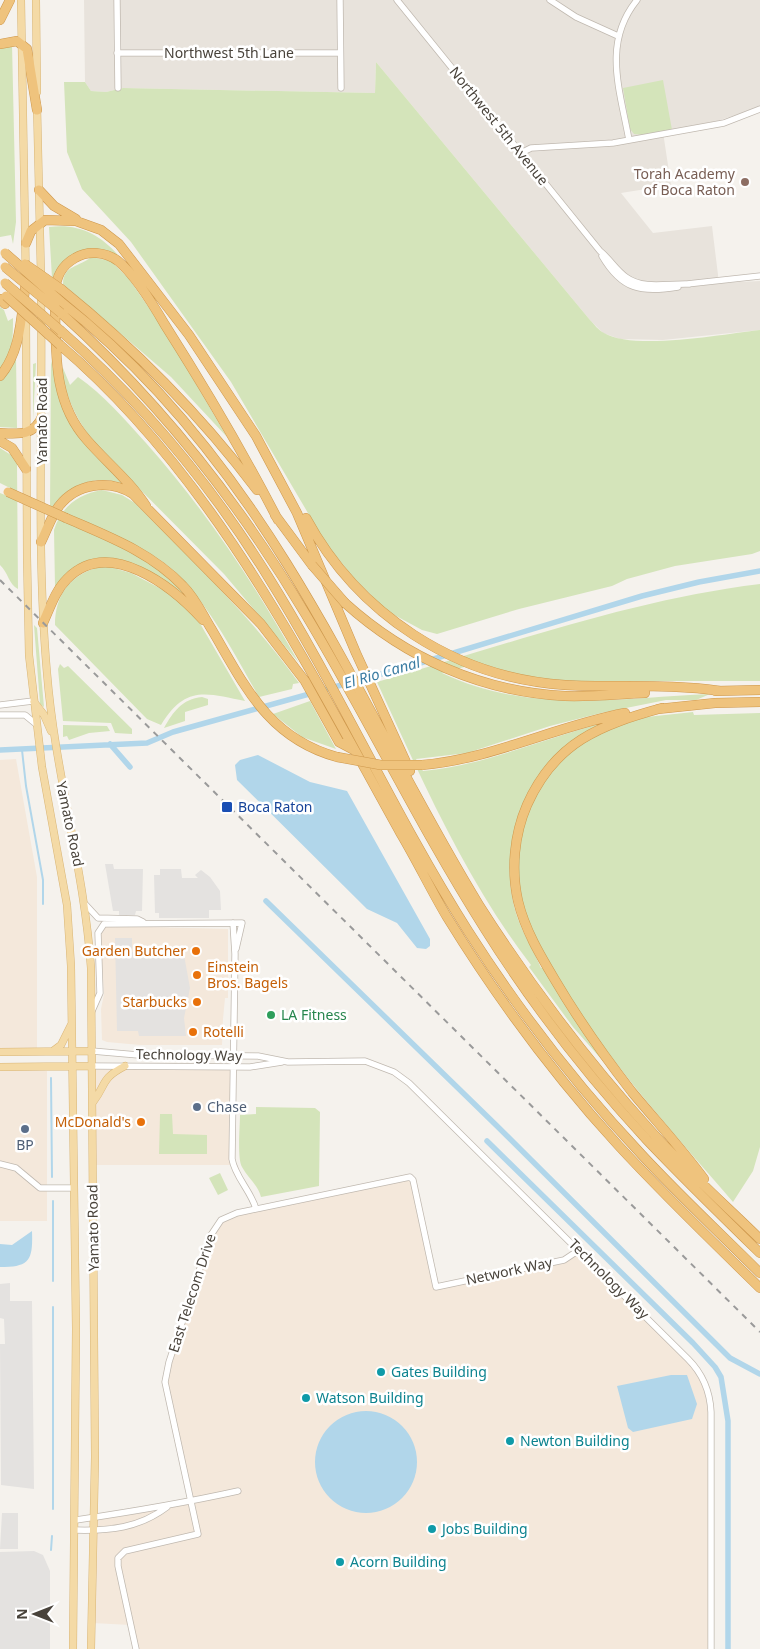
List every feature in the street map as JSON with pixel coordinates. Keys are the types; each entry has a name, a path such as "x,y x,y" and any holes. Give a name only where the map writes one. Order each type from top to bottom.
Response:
{"highway":[{"path":"0,20 10,0"},
{"path":"0,44 13,41 21,42 26,46 29,54 37,110"},
{"path":"40,190 54,206 80,221 101,230 115,240 152,286 212,368 275,468 306,531 361,665 428,815"},
{"path":"26,243 31,231 40,222 52,220 80,221"},
{"path":"2,251 61,289 112,331 176,393 230,455 312,565 345,603 379,631 408,650 453,671 503,687 553,695 584,696 760,690"},
{"path":"2,251 78,315 137,372 217,464 281,554 342,670"},
{"path":"146,506 133,486 80,432 66,405 59,385 56,362 56,282 65,266 85,254 101,254 117,261 151,303 177,343 278,520"},
{"path":"2,265 61,313 123,371 204,463 274,563 342,670 497,933 573,1039 652,1132 760,1239"},
{"path":"2,280 61,331 135,403 209,491 267,575 447,896 514,1000 572,1076 612,1123 760,1273"},
{"path":"0,376 15,350 26,282"},
{"path":"3,298 60,346 122,406 193,489 255,576 314,678 325,707"},
{"path":"0,433 26,433 36,428 42,417"},
{"path":"0,441 16,452 26,469"},
{"path":"275,468 283,477 320,542 345,576 377,608 428,644 472,665 511,677 551,684 644,688 695,687 720,691"},
{"path":"42,542 60,505 70,496 86,487 105,485 120,488 133,494 146,506 261,624 325,707 354,750 448,918 481,970 529,1037 620,1147 760,1288"},
{"path":"4,490 130,546 160,565 192,596 252,697 275,724 302,743 337,757 381,764 422,765 474,757 594,720 662,708 715,703 760,702"},
{"path":"43,623 58,590 68,578 84,567 105,562 127,567 160,582 183,599 209,625"},
{"path":"358,697 462,892 542,1012 583,1066 646,1139 760,1253"},
{"path":"662,708 619,720 595,731 572,746 551,766 533,792 519,828 515,854 516,886 521,911 532,938 571,1006 632,1092 685,1153 723,1203"}],"main road":[{"name":"Yamato Road","path":"21,0 26,243 27,608 33,701 42,767 67,905 71,951 76,1520 73,1649"},
{"name":"Yamato Road","path":"36,0 40,190 43,623 57,762 86,905 91,968 94,1518 91,1649"},
{"path":"33,701 44,715 54,739"},
{"path":"53,1051 61,1045 72,1022"},
{"path":"0,1052 92,1051"},
{"path":"0,1067 92,1066"},
{"path":"92,1102 100,1092 104,1081 125,1066"}],"street":[{"path":"117,0 118,88"},
{"path":"340,0 341,88"},
{"name":"Northwest 5th Avenue","path":"397,0 600,252 626,277 636,282 650,285 689,284 760,276"},
{"path":"550,0 557,2 576,18 618,36"},
{"path":"629,140 616,64 618,36 627,15 637,0"},
{"name":"Northwest 5th Lane","path":"117,53 340,53"},
{"path":"521,153 531,148 629,140 724,123 759,111"},
{"path":"0,705 33,701"},
{"path":"0,716 25,715 36,724"},
{"path":"86,905 98,918 138,920 143,922"},
{"path":"91,1013 100,993 99,930 106,924 143,922 242,923 235,954"},
{"path":"233,923 235,954 233,1162 252,1195 256,1209"},
{"name":"Technology Way","path":"92,1051 143,1055 264,1057 286,1061 365,1061 399,1075 692,1362 706,1388 711,1420 711,1649"},
{"name":"Technology Way","path":"92,1066 233,1067 264,1066 286,1061"},
{"path":"0,1164 16,1168 40,1188 74,1188"},
{"name":"East Telecom Drive","path":"136,1649 118,1566 118,1558 125,1551 198,1534 167,1391 167,1371 214,1228 227,1216 411,1177 436,1286"},
{"name":"Network Way","path":"436,1286 561,1260 579,1250"},
{"path":"76,1520 146,1508 167,1507 238,1491"},
{"path":"75,1530 94,1530 141,1522 151,1519 167,1507"}],"shaded area":[{"path":"84,0 760,0 760,107 717,121 663,132 671,185 621,193 653,233 712,226 719,283 760,281 760,330 663,340 620,339 603,333 590,320 376,62 375,93 123,88 106,92 91,91 85,82"},
{"path":"16,759 37,877 37,1048 0,1050 0,760"},
{"path":"105,864 113,864 114,869 143,869 142,911 136,911 135,915 119,915 119,911 113,911"},
{"path":"160,869 181,869 182,878 198,878 195,875 201,870 210,877 220,891 221,910 209,910 209,918 159,918 159,913 155,913 154,875 160,875"},
{"path":"106,927 228,929 228,998 225,998 222,1045 140,1045 102,1040 101,1009 104,994 100,933"},
{"path":"115,938 132,938 132,952 166,952 166,947 176,947 177,956 184,955 190,988 184,1018 186,1036 139,1036 138,1031 117,1031"},
{"path":"95,1068 232,1068 231,1165 96,1165"},
{"path":"0,1070 47,1071 47,1221 0,1221"},
{"path":"410,1177 436,1286 564,1260 579,1250 692,1362 708,1393 711,1649 136,1649 131,1625 92,1623 94,1518 191,1501 165,1382 211,1235 227,1216"},
{"path":"10,1283 10,1301 32,1301 34,1489 1,1485 0,1344 5,1344 4,1319 0,1318 0,1284"},
{"path":"2,1513 18,1513 18,1549 0,1549"},
{"path":"34,1551 43,1555 50,1571 50,1649 0,1649 0,1552"}],"green space":[{"path":"12,44 16,222 13,244 11,235 0,237 0,46"},
{"path":"376,62 602,332 618,338 636,341 657,341 760,330 760,551 752,554 675,566 627,579 612,586 519,609 437,634 422,630 387,611 353,577 325,542 231,382 131,242 82,189 67,152 64,82 85,82 91,91 106,92 123,88 375,93"},
{"path":"663,80 672,130 643,135 634,134 630,129 623,88"},
{"path":"49,227 69,227 87,232 104,241 118,255 107,251 60,265 52,278"},
{"path":"91,257 111,261 129,279 165,331 227,437 171,377 63,284 66,273 69,270"},
{"path":"0,307 4,310 8,321 13,318 13,333 8,356 0,369"},
{"path":"16,355 17,428 0,427 0,380"},
{"path":"51,360 58,394 64,411 124,484 102,480 82,484 64,495 50,512"},
{"path":"36,363 33,420 33,364"},
{"path":"63,368 70,385 78,377 114,408 189,495 247,576 299,663 224,574 95,444 83,427 70,401 61,371"},
{"path":"0,448 11,455 17,464 18,589 13,585 0,565 0,493 10,497 10,488 0,483"},
{"path":"102,490 122,495 135,503 241,612 281,658 299,683 293,684 292,689 259,697 229,644 195,594 167,565 143,549 117,536 127,549 163,572 189,598 187,599 166,583 101,560 55,587 54,530 57,522 66,508 78,498"},
{"path":"99,567 110,567 131,573 169,593 198,620 245,701 219,696 197,695 179,703 161,725 147,719 55,625 58,604 66,588 80,575"},
{"path":"760,584 760,681 564,681 523,676 479,663 442,673 474,686 540,699 608,700 710,694 696,700 666,700 601,713 550,726 467,753 416,759 423,771 446,768 490,758 599,724 536,783 534,782 519,814 514,831 511,849 510,884 518,919 541,968 544,967 609,1068 573,1027 529,967 531,965 485,898 465,864 428,792 377,682 519,639 614,613 711,591"},
{"path":"34,625 37,628 44,707 40,704"},
{"path":"60,664 64,668 68,666 132,729 132,734 115,733 111,723 63,721 58,669"},
{"path":"202,697 208,699 208,705 185,712 185,721 164,728 179,707 189,700"},
{"path":"310,701 336,749 302,737 273,714"},
{"path":"693,712 694,715 760,713 760,1147 753,1171 733,1202 637,1090 592,1031 540,946 523,907 518,879 521,839 534,800 549,775 568,753 592,735 618,723 646,717"},
{"path":"63,725 107,726 110,731 89,733 69,740 67,736 63,737"},
{"path":"256,1107 315,1108 320,1112 319,1186 261,1197 258,1189 240,1163 239,1150 240,1115 256,1114"},
{"path":"160,1114 172,1114 173,1134 207,1135 207,1154 159,1154"},
{"path":"220,1173 228,1190 218,1195 209,1178"}],"water":[{"path":"258,755 310,782 347,791 430,939 430,946 426,949 417,948 397,923 367,909 237,780 235,765 240,760"},
{"path":"32,1231 32,1249 28,1260 10,1267 0,1267 0,1244 12,1245"},
{"path":"671,1375 687,1375 697,1404 692,1419 633,1432 628,1428 617,1386"},
{"path":"366,1411 385,1415 402,1426 413,1443 417,1462 413,1481 402,1498 385,1509 366,1513 347,1509 330,1498 319,1481 315,1462 319,1443 330,1426 347,1415"}],"waterway":[{"name":"El Rio Canal","path":"0,750 147,743 173,732 417,664 642,596 699,582 760,571"},
{"path":"110,744 130,767"},
{"path":"22,750 26,786 43,880 43,904"},
{"path":"266,901 497,1126 730,1358 760,1374"},
{"path":"51,1078 52,1177"},
{"path":"487,1141 693,1343 715,1367 721,1377 728,1421 728,1649"},
{"path":"53,1201 53,1281"},
{"path":"53,1307 53,1509"},
{"path":"51,1550 52,1536"}],"railway":[{"path":"0,580 760,1332"}],"place":[{"name":"Torah Academy of Boca Raton","path":"745,182"},
{"name":"Boca Raton","path":"227,807"},
{"name":"Garden Butcher","path":"196,951"},
{"name":"Einstein Bros. Bagels","path":"197,975"},
{"name":"Starbucks","path":"197,1002"},
{"name":"LA Fitness","path":"271,1015"},
{"name":"Rotelli","path":"193,1032"},
{"name":"Chase","path":"197,1107"},
{"name":"McDonald's","path":"141,1122"},
{"name":"BP","path":"25,1129"},
{"name":"Gates Building","path":"381,1372"},
{"name":"Watson Building","path":"306,1398"},
{"name":"Newton Building","path":"510,1441"},
{"name":"Jobs Building","path":"432,1529"},
{"name":"Acorn Building","path":"340,1562"}]}
